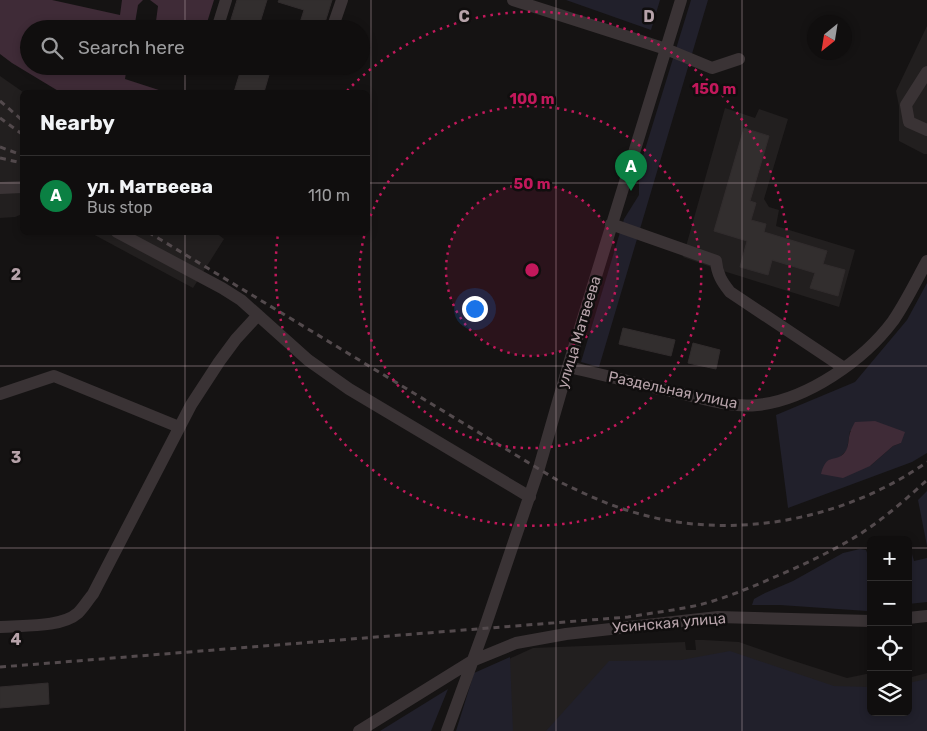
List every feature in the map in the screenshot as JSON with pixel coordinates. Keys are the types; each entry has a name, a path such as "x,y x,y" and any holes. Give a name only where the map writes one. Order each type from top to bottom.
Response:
{"street":[{"path":"220,20 226,0"},
{"path":"335,20 342,0"},
{"path":"513,0 666,49 712,68 739,59"},
{"name":"улица Матвеева","path":"447,731 540,468 568,367 680,0"},
{"path":"927,72 906,105 909,122 927,130"},
{"path":"0,188 20,187"},
{"path":"611,224 716,261 718,275 730,292 844,368"},
{"path":"124,235 241,300 308,360 349,390 530,497"},
{"name":"Раздельная улица","path":"568,367 733,405 757,405 778,401 800,394 844,368 875,341 892,322 927,262"},
{"path":"0,626 51,624 65,621 77,614 86,604 93,594 191,405 236,339 258,315"},
{"path":"0,394 54,376 179,427"},
{"path":"912,618 927,616"},
{"name":"Усинская улица","path":"359,731 472,661 516,644 566,634 718,617 867,621"}],"shaded area":[{"path":"0,0 52,0 120,15 122,0 143,0 138,5 136,20 20,20 20,68 0,54"},
{"path":"150,0 214,0 208,20 156,20 158,6"},
{"path":"566,0 660,0 651,30"},
{"path":"691,0 708,0 599,367 581,362 624,219 639,195 639,169"},
{"path":"927,26 927,154 924,154 899,141 899,106 896,91"},
{"path":"32,75 126,75 125,79 159,90 57,90"},
{"path":"0,76 20,90 20,215 0,218"},
{"path":"725,108 755,118 759,109 788,119 764,199 769,207 779,210 776,226 855,250 839,307 683,257"},
{"path":"95,235 219,235 224,239 193,288"},
{"path":"927,283 927,453 912,462 788,508 776,415 855,382 907,320","holes":["850,431 901,443 893,446 870,466 840,457 847,450"]},
{"path":"875,421 905,432 901,443 893,446 870,466 843,478 821,474 823,467 829,460 845,452 850,432 855,422"},
{"path":"927,491 927,546 918,500"},
{"path":"860,549 866,550 867,611 752,605 754,599 793,581 843,553"},
{"path":"912,554 914,561 927,558 927,602 912,604"},
{"path":"695,640 739,642 847,678 867,674 867,716 912,716 912,677 927,673 927,731 479,731 488,680 511,658 533,648 685,642 686,650 696,650"},
{"path":"730,651 834,686 867,687 867,716 912,716 912,682 927,679 927,731 546,731 609,661 681,660"},
{"path":"510,657 513,731 456,731 474,673"},
{"path":"448,689 431,731 380,731"}],"building":[{"path":"237,0 267,0 261,20 231,20"},
{"path":"279,0 332,0 326,20 301,20 304,10 278,2"},
{"path":"239,75 269,75 265,90 235,90"},
{"path":"744,128 769,136 750,201 756,203 751,220 766,224 764,232 827,251 823,264 845,270 838,296 810,288 815,273 772,260 768,275 740,267 747,241 714,231"},
{"path":"623,328 675,340 671,356 619,344"},
{"path":"693,343 720,350 716,369 688,363"},
{"path":"48,683 49,704 0,708 0,687"}],"railway":[{"path":"0,101 20,118"},
{"path":"0,118 20,133"},
{"path":"0,147 20,154"},
{"path":"0,158 20,163"},
{"path":"153,235 562,483 600,500 640,514 677,522 714,525 752,524 789,520 826,511 861,498 895,482 927,462"},
{"path":"0,667 628,617 690,607 748,588 796,568 834,549 882,519 927,480"}],"place":[{"name":"ул. Матвеева","path":"631,191"}]}
